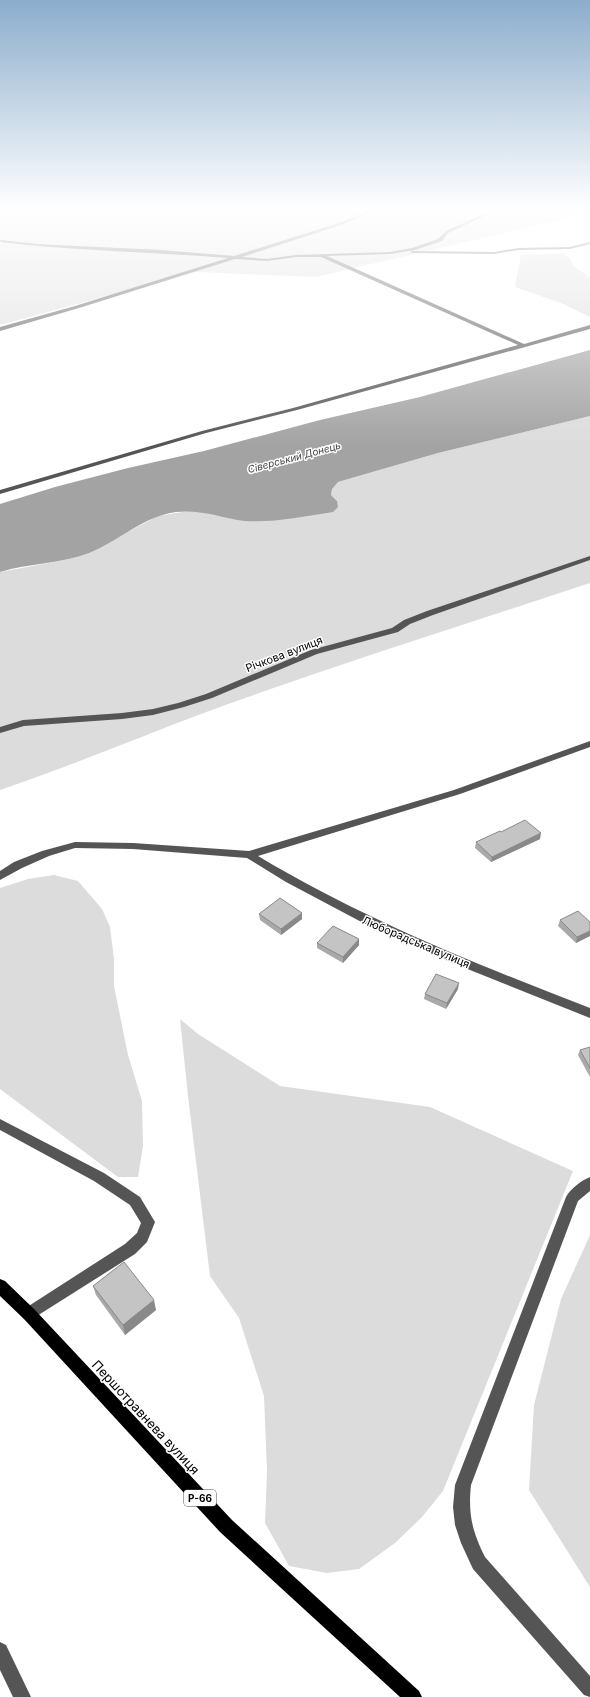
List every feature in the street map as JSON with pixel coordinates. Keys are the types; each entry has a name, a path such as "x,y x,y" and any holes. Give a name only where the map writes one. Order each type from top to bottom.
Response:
{"main road":[{"name":"Першотравнева вулиця","path":"0,1286 29,1314 226,1526 413,1697"}],"street":[{"path":"0,329 143,286"},
{"path":"391,286 524,346"},
{"path":"0,492 204,432 295,409 590,327"},
{"name":"Річкова вулиця","path":"0,730 23,724 153,712 181,705 216,693 314,652 395,630 407,622 430,612 590,558"},
{"path":"0,876 18,865 46,853 75,845 132,846 250,855 457,792 590,744"},
{"name":"Люборадська вулиця","path":"250,855 283,877 369,922 504,980 590,1013"},
{"path":"0,1124 99,1177 135,1202 148,1222 142,1237 130,1249 29,1314"},
{"path":"590,1183 573,1197 464,1485 461,1503 462,1522 468,1543 479,1563 590,1689"},
{"path":"0,1651 22,1697"}],"shaded area":[{"path":"0,286 143,286 0,325"},
{"path":"590,286 590,317 561,303 515,287"},
{"path":"590,416 590,583 351,661 256,694 0,790 0,572 65,560 88,553 158,516 194,510 234,519 337,501 331,495 332,488 338,482 438,453"},
{"path":"54,875 78,881 102,909 110,927 114,959 114,986 128,1055 142,1101 143,1146 138,1177 118,1177 0,1089 0,888 28,879"},
{"path":"180,1019 198,1034 280,1086 430,1107 573,1171 443,1491 422,1517 395,1543 359,1569 327,1573 289,1566 265,1523 267,1471 264,1396 239,1318 210,1276"},
{"path":"590,1235 590,1587 529,1490 534,1405 561,1299"}],"water":[{"name":"Сіверський Донець","path":"590,350 590,416 438,453 338,482 332,489 331,495 337,501 338,507 333,512 267,521 236,520 211,514 185,511 164,514 153,518 100,548 78,557 0,572 0,504 55,487 128,468 204,451 320,420 420,397"}],"building":[{"path":"525,820 541,833 492,857 476,842 500,831 501,832"},
{"path":"280,898 302,913 281,929 259,914"},
{"path":"578,911 590,922 590,931 577,937 560,920"},
{"path":"333,926 359,939 343,957 317,943"},
{"path":"436,974 459,983 447,1003 425,994"},
{"path":"590,1047 590,1068 580,1050"},
{"path":"124,1262 154,1300 123,1325 93,1286"}]}
